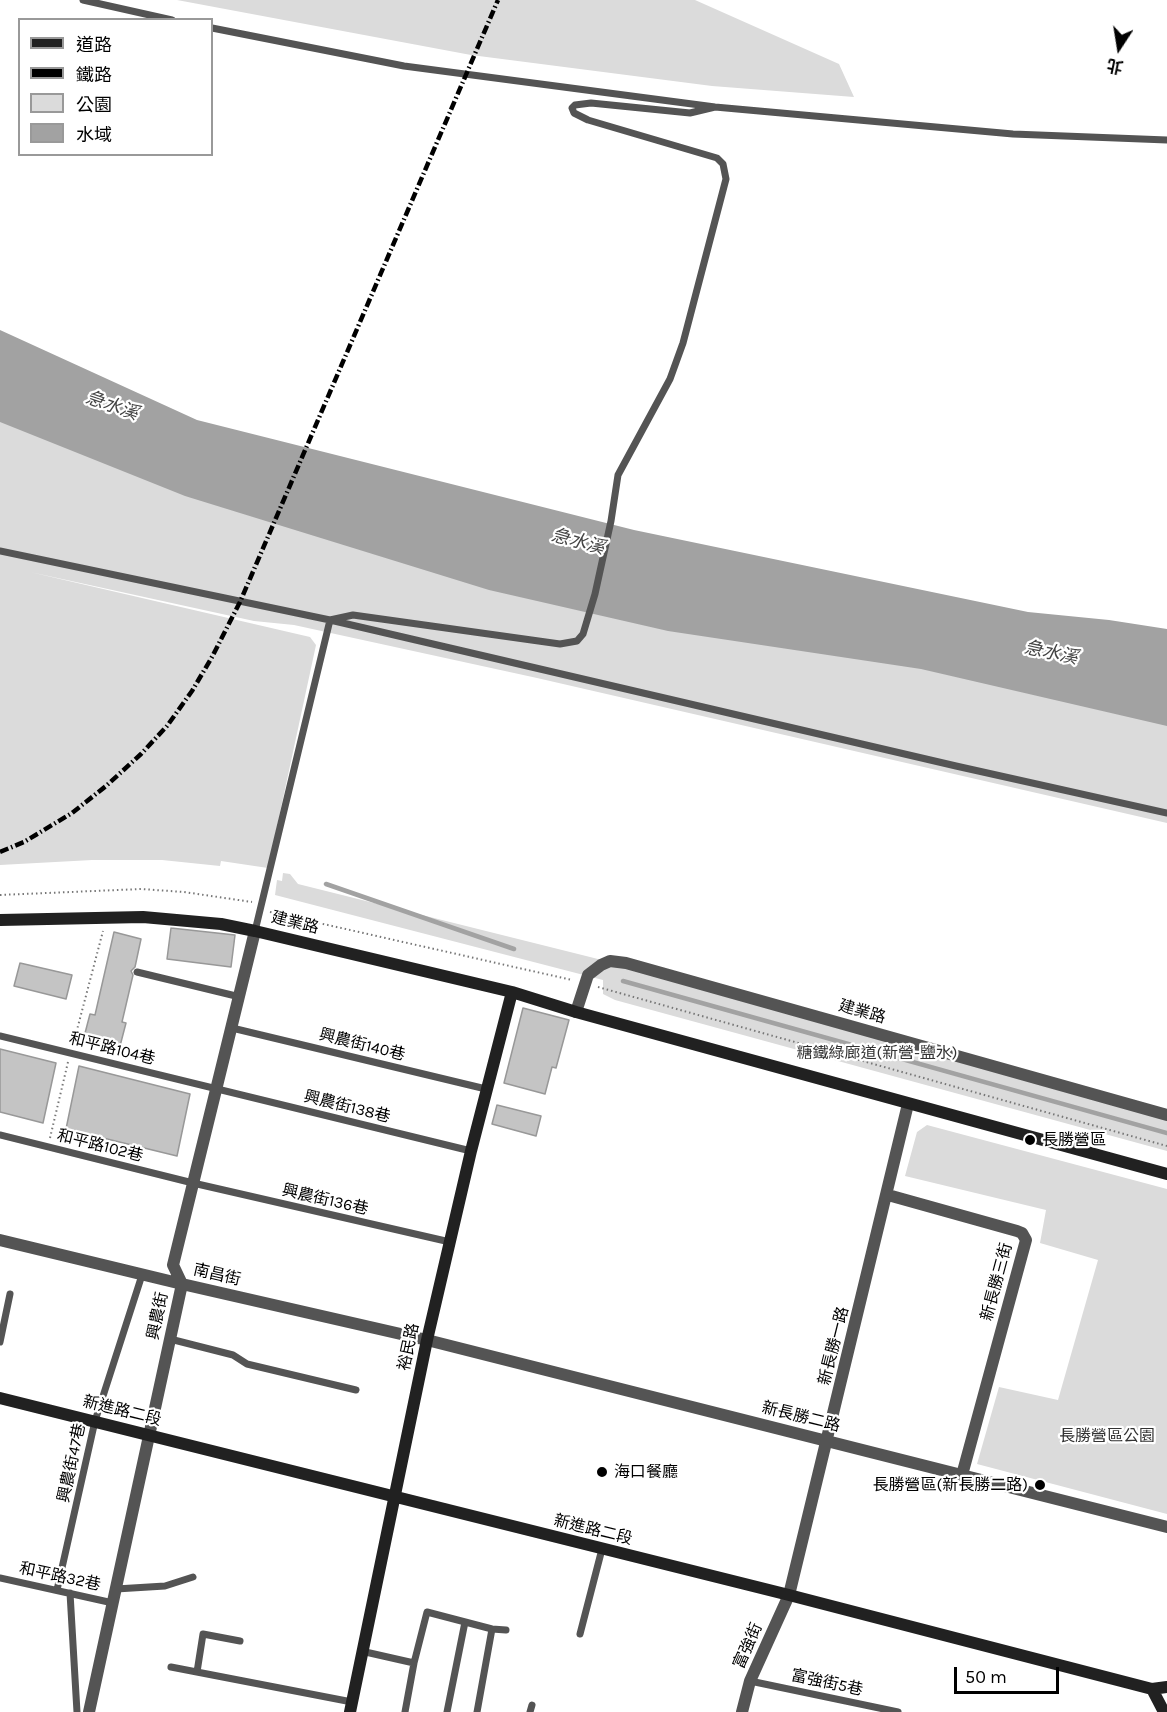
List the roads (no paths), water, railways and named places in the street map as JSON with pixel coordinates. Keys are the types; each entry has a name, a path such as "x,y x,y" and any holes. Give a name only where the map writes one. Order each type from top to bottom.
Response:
{"street":[{"name":"建業路","path":"0,920 143,916 255,931 512,992 576,1012 1167,1174"},
{"name":"興農街","path":"88,1712 182,1284 173,1265 255,931"},
{"name":"建業路","path":"576,1012 588,975 610,961 626,963 1167,1115"},
{"name":"裕民路","path":"351,1707 427,1340 486,1089 512,992"},
{"name":"新長勝一路","path":"789,1595 888,1195 908,1104"},
{"name":"新長勝三街","path":"888,1195 1017,1231 1022,1233 1026,1240 962,1475"},
{"name":"南昌街","path":"0,1240 427,1340"},
{"name":"新長勝二路","path":"427,1340 1167,1527"},
{"name":"新進路二段","path":"0,1398 789,1595 1152,1689"},
{"name":"富強街","path":"742,1712 750,1681 789,1595"},
{"path":"1164,1712 1152,1689 1167,1687"}],"lane":[{"path":"83,0 163,18"},
{"path":"213,28 404,66 715,107 1014,134 1167,140"},
{"path":"330,621 353,615 560,644 577,640 583,634 595,594 611,521 618,475 670,379 683,344 726,173 723,164 717,158 588,120 574,113 572,108 581,103 591,103 690,113 715,107"},
{"path":"0,551 330,621 1167,813"},
{"path":"255,931 266,909 330,621"},
{"path":"137,972 240,997"},
{"name":"興農街140巷","path":"232,1028 486,1089"},
{"name":"和平路104巷","path":"0,1036 217,1089"},
{"name":"興農街138巷","path":"217,1089 471,1151"},
{"name":"和平路102巷","path":"0,1135 193,1183"},
{"name":"興農街136巷","path":"193,1183 450,1242"},
{"name":"興農街47巷","path":"57,1590 94,1421 142,1275"},
{"path":"0,1342 10,1294"},
{"path":"170,1339 233,1355 248,1364 356,1390"},
{"path":"580,1634 602,1549"},
{"path":"116,1589 165,1586 193,1577"},
{"name":"和平路32巷","path":"0,1578 113,1603"},
{"path":"69,1593 77,1712"},
{"path":"405,1712 427,1612 492,1629 506,1630"},
{"path":"447,1712 465,1622"},
{"path":"477,1712 492,1629"},
{"path":"197,1672 203,1634 240,1641"},
{"path":"361,1651 414,1663"},
{"path":"171,1667 351,1707"},
{"name":"富強街5巷","path":"750,1681 898,1712"}],"water":[{"name":"急水溪","path":"0,330 197,420 634,530 1028,612 1109,620 1167,629 1167,726 921,669 668,631 489,590 185,496 0,422"}],"waterway":[{"path":"326,884 514,949"},
{"path":"623,981 1167,1133"}],"railway":[{"path":"0,852 24,842 72,813 141,754 167,726 192,691 212,657 240,602 498,0"}],"place":[{"name":"長勝營區","path":"1030,1140"},
{"name":"海口餐廳","path":"602,1472"},
{"name":"長勝營區(新長勝二路)","path":"1040,1485"}],"park label":[{"name":"糖鐵綠廊道(新營-鹽水)","path":"877,1053"},
{"name":"長勝營區公園","path":"1107,1436"}]}
